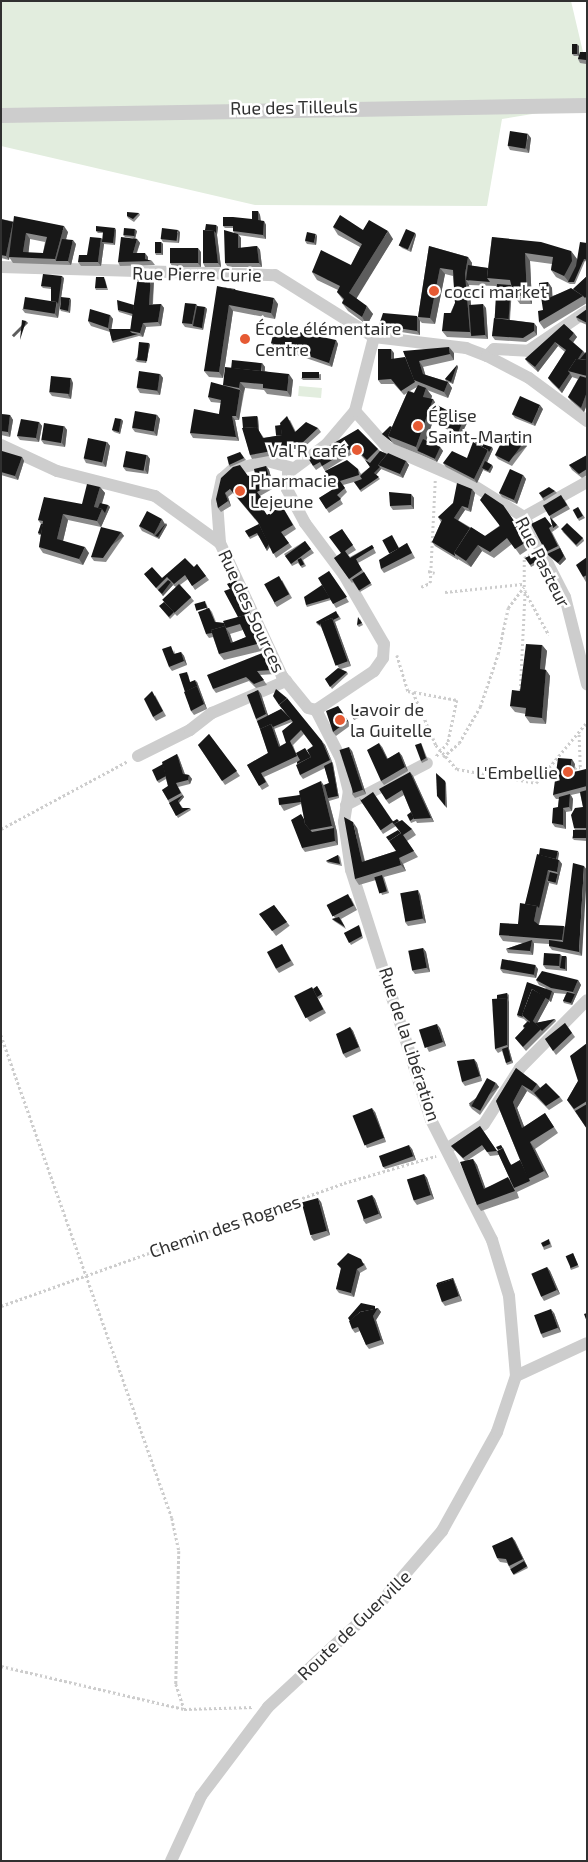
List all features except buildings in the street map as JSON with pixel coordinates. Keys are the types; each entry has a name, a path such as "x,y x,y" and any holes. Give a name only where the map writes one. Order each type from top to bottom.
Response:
{"street":[{"name":"Rue des Tilleuls","path":"1,115 587,105"},
{"name":"Rue Pierre Curie","path":"1,268 275,275 374,337"},
{"path":"487,356 494,349 528,351 587,311"},
{"path":"316,710 374,670 383,658 384,644 287,489 293,468 327,444 355,411 374,337 466,348 487,356 529,378 587,420"},
{"name":"Rue Pasteur","path":"355,411 387,447 436,468 509,504 524,517 565,597 586,664 587,684"},
{"name":"Rue des Sources","path":"1,446 57,470 155,496 220,543 286,681"},
{"path":"220,543 217,502 222,479 232,470 267,461 293,468"},
{"path":"524,517 587,482"},
{"path":"138,756 190,730 212,713 286,681"},
{"name":"Rue de la Libération","path":"286,681 308,708 316,710 341,759 348,792 344,822 352,870 432,1120 448,1148 492,1240 509,1296 516,1376"},
{"path":"346,806 427,763"},
{"path":"448,1148 484,1124 520,1068 587,1000"},
{"path":"516,1376 587,1343"},
{"name":"Route de Guerville","path":"171,1861 201,1796 268,1707 381,1602 442,1531 497,1432 516,1376"}],"path":[{"path":"421,587 430,583 428,571 436,468"},
{"path":"520,691 524,558 540,548"},
{"path":"428,571 435,573"},
{"path":"445,592 524,587"},
{"path":"524,587 549,635"},
{"path":"427,763 442,755 462,738 480,707 508,608 524,587"},
{"path":"398,656 408,691 457,700 456,716 442,755"},
{"path":"413,692 442,755 457,769 536,783 587,722"},
{"path":"574,768 580,767 579,731"},
{"path":"1,829 138,756"},
{"path":"1,1035 172,1518 179,1551 176,1684 184,1709"},
{"name":"Chemin des Rognes","path":"1,1306 344,1183 410,1167 448,1148"},
{"path":"1,1666 184,1709 268,1707"}],"green space":[{"path":"1,1 571,1 587,69 587,105 502,119 487,206 255,205 1,146"},
{"path":"299,386 322,388 321,398 298,396"}],"place":[{"name":"cocci market","path":"434,291"},
{"name":"École élémentaire Centre","path":"245,339"},
{"name":"Église Saint-Martin","path":"418,426"},
{"name":"Val'R café","path":"357,450"},
{"name":"Pharmacie Lejeune","path":"240,491"},
{"name":"Lavoir de la Guitelle","path":"340,720"},
{"name":"L'Embellie","path":"568,772"}]}
